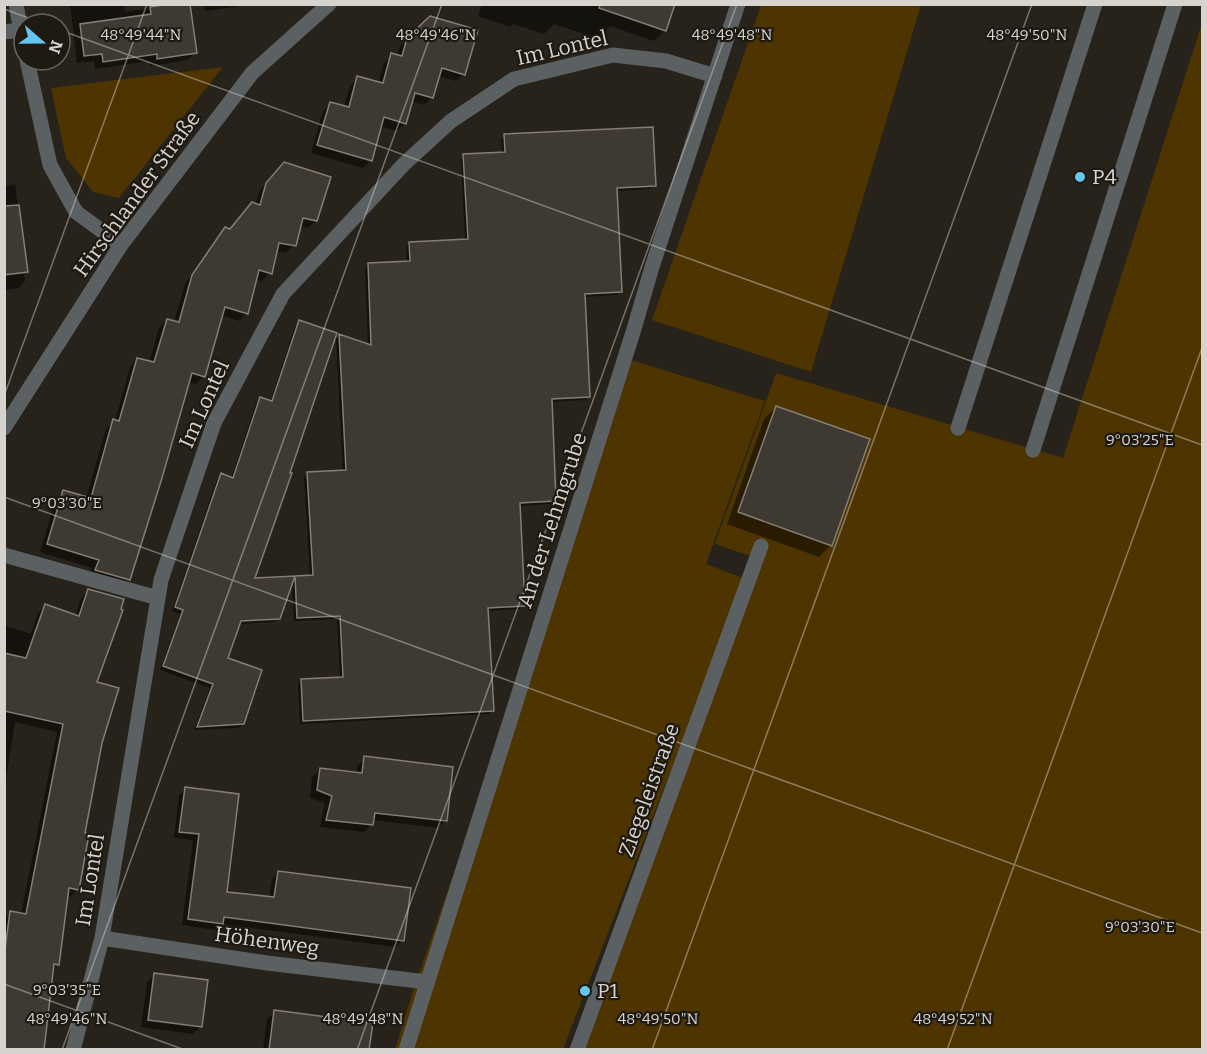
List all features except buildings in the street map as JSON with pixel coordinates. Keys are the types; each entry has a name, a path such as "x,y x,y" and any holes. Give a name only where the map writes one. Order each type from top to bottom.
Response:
{"street":[{"name":"Hirschlander Straße","path":"4,429 121,245 252,73 329,4"},
{"name":"An der Lehmgrube","path":"406,1050 652,267 738,4"},
{"path":"958,428 1095,4"},
{"path":"1033,450 1175,4"},
{"name":"Im Lontel","path":"73,1050 102,939 161,580 214,423 283,294 404,164 451,121 514,79 613,55 666,61 715,76"},
{"path":"30,72 50,165 76,212 121,245"},
{"name":"Ziegeleistraße","path":"577,1050 761,546"},
{"path":"4,555 158,598"},
{"name":"Höhenweg","path":"102,939 267,963 427,982"}],"shaded area":[{"path":"761,5 921,5 811,372 652,320"},
{"path":"1202,23 1202,1049 577,1050 756,558 715,544 776,373 1063,458"},
{"path":"223,67 119,198 93,192 66,158 51,88"},
{"path":"631,360 765,401 706,564 745,579 563,1049 395,1050 411,997"}],"place":[{"name":"P4","path":"1080,177"},
{"name":"P1","path":"585,991"}]}
